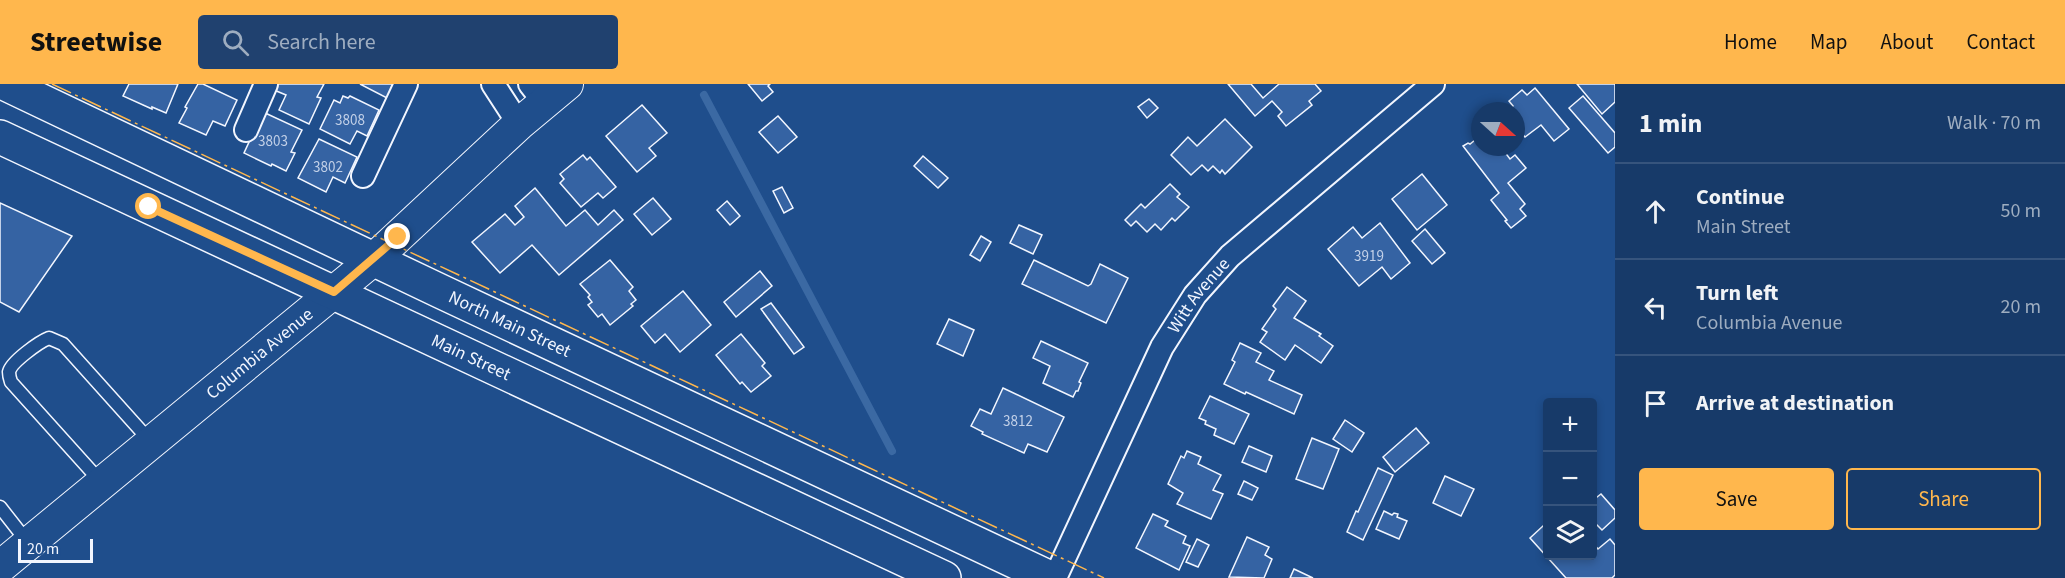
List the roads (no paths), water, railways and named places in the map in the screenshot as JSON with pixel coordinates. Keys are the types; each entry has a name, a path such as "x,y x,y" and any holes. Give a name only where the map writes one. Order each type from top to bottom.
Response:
{"main road":[{"name":"North Main Street","path":"6,84 1050,578"},
{"name":"Columbia Avenue","path":"0,567 374,259 519,124 547,90"},
{"name":"Main Street","path":"0,137 944,578"}],"street":[{"path":"246,130 266,84"},
{"path":"363,176 406,84"},
{"path":"493,84 519,124"},
{"name":"Witt Avenue","path":"1055,578 1162,347 1195,295 1230,256 1433,84"}],"lane":[{"path":"102,483 11,381 9,372 12,364 42,340 49,338 63,344 152,443"},
{"path":"0,507 29,544"}],"waterway":[{"path":"704,95 892,451"}]}
